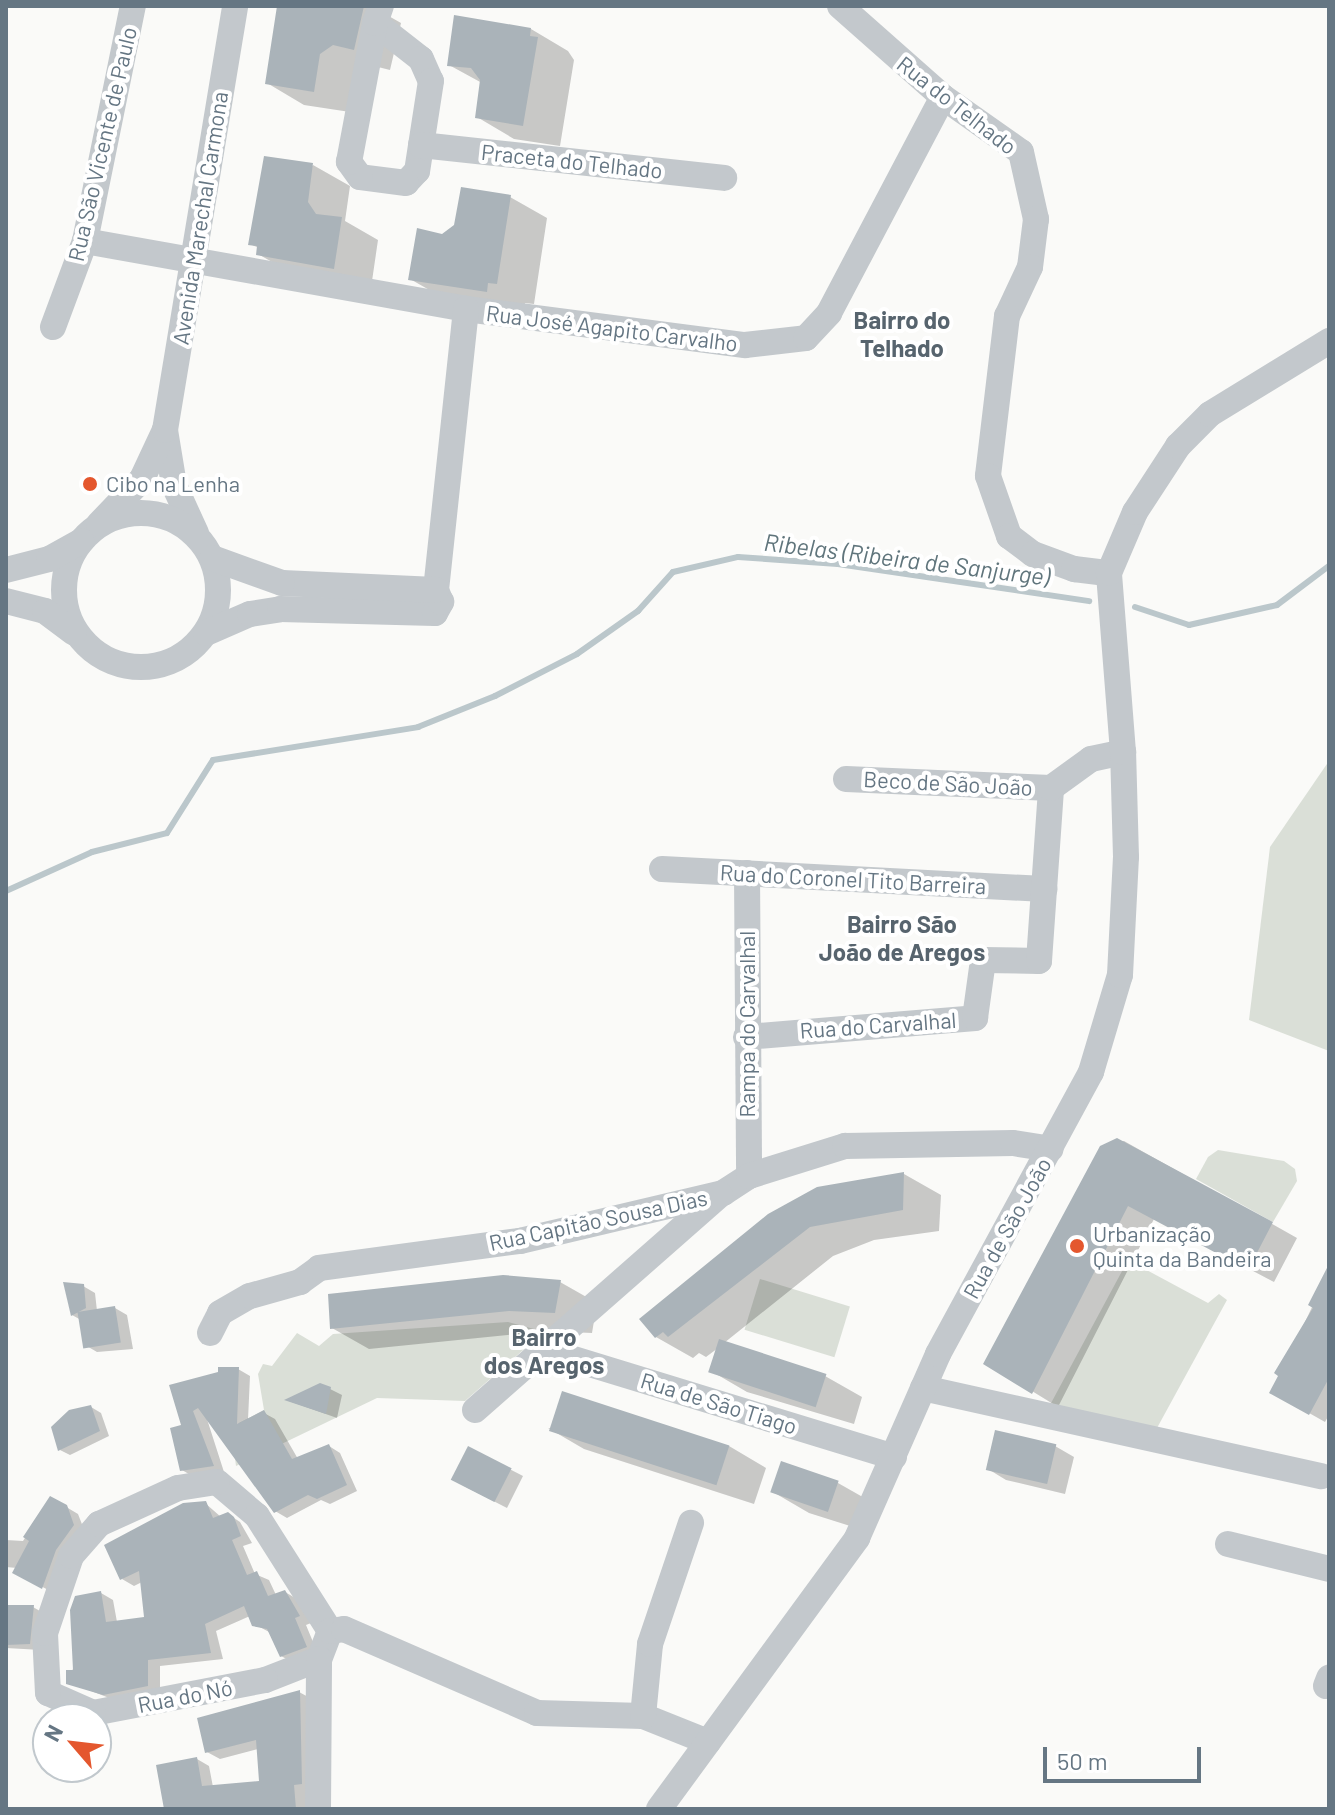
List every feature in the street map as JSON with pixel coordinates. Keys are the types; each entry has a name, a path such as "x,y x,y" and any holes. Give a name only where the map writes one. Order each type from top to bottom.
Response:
{"street":[{"name":"Rua São Vicente de Paulo","path":"53,327 85,241 133,6"},
{"name":"Avenida Marechal Carmona","path":"90,532 142,479 165,430 235,6"},
{"name":"Rua do Telhado","path":"840,6 943,97 1021,152 1036,219 1030,267 1007,316 993,404 988,476 995,505 1009,536 1033,554 1074,569 1109,573"},
{"path":"378,14 428,69 417,171 406,183 360,177 352,171 349,162 378,14"},
{"name":"Rua José Agapito Carvalho","path":"85,241 466,309 745,345 806,338 829,313 943,97"},
{"name":"Praceta do Telhado","path":"421,145 724,178"},
{"path":"6,601 45,611 117,664 142,668 167,664 206,633 250,614 280,609 435,613 441,602 436,590 466,309"},
{"path":"1109,573 1135,512 1178,446 1210,414 1329,341"},
{"name":"Avenida Marechal Carmona","path":"165,430 174,485 197,536"},
{"path":"6,570 49,559 124,514 150,512 176,520 197,536 212,558 219,584 216,610 206,633"},
{"path":"77,635 63,587 68,563 90,532"},
{"path":"212,558 282,583 436,590"},
{"name":"Rua de São João","path":"659,1809 829,1583 857,1538 923,1388 1091,1072 1120,975 1126,857 1123,752 1109,573"},
{"path":"1051,788 1091,759 1123,752"},
{"name":"Beco de São João","path":"846,779 1051,788"},
{"name":"Rua do Carvalhal","path":"746,1037 975,1018 983,960 1039,961 1051,788"},
{"name":"Rua do Coronel Tito Barreira","path":"662,869 1044,889"},
{"name":"Rampa do Carvalhal","path":"747,873 749,1176"},
{"name":"Rua Capitão Sousa Dias","path":"210,1333 220,1313 250,1296 300,1282 319,1268 520,1241 723,1193 749,1176 845,1146 1013,1143 1051,1149"},
{"path":"475,1410 723,1193"},
{"name":"Rua de São Tiago","path":"544,1350 894,1457"},
{"path":"923,1388 1321,1476"},
{"name":"Rua do Nó","path":"319,1659 265,1680 93,1713 48,1693 45,1633 71,1556 99,1524 178,1488 217,1482 257,1516 330,1631"},
{"path":"643,1716 650,1644 691,1523"},
{"path":"1228,1544 1329,1569"},
{"path":"318,1809 319,1659 330,1631 344,1629 537,1713 643,1716 708,1742"}],"shaded area":[{"path":"1329,761 1329,1051 1249,1020 1270,847"},
{"path":"1218,1150 1284,1161 1295,1169 1297,1181 1273,1222 1196,1179 1208,1157"},
{"path":"1128,1260 1208,1303 1219,1294 1227,1300 1157,1428 1050,1405"},
{"path":"760,1279 850,1306 834,1357 745,1330"},
{"path":"508,1322 534,1329 538,1337 465,1401 377,1398 236,1466 233,1443 246,1441 239,1423 264,1410 258,1374 263,1364 272,1366 297,1333 319,1346 333,1334"}],"building":[{"path":"277,6 364,6 354,50 333,45 320,54 314,92 265,84"},
{"path":"454,15 531,28 530,36 538,37 523,126 475,118 480,80 471,68 447,66"},
{"path":"264,156 313,163 308,202 316,214 342,217 334,269 256,255 257,246 248,245"},
{"path":"461,187 511,195 497,284 488,283 487,292 408,280 417,228 442,234 454,225"},
{"name":"Urbanização Quinta da Bandeira","path":"1117,1138 1273,1222 1248,1270 1128,1206 1032,1394 983,1364 1100,1146"},
{"path":"904,1172 903,1210 810,1227 668,1337 663,1332 655,1338 639,1319 768,1214 817,1187"},
{"path":"1329,1264 1329,1378 1309,1415 1269,1393 1278,1376 1274,1373 1313,1308 1308,1305"},
{"path":"503,1275 561,1280 555,1313 509,1311 330,1329 328,1294"},
{"path":"63,1282 84,1284 86,1308 71,1316"},
{"path":"115,1306 121,1343 83,1348 77,1312"},
{"path":"719,1339 826,1374 816,1407 708,1372"},
{"path":"218,1367 239,1367 237,1424 264,1410 292,1459 329,1444 347,1485 317,1499 308,1495 274,1513 198,1408 193,1411 214,1466 180,1471 170,1428 181,1425 169,1385 218,1372"},
{"path":"320,1383 331,1387 326,1414 284,1400"},
{"path":"562,1391 729,1445 716,1485 549,1431"},
{"path":"91,1405 100,1431 58,1451 51,1427 69,1410"},
{"path":"995,1430 1056,1444 1047,1484 986,1470"},
{"path":"468,1446 512,1468 494,1502 451,1480"},
{"path":"781,1461 839,1481 828,1512 770,1492"},
{"path":"50,1496 67,1505 74,1525 56,1550 42,1589 12,1573 29,1541 23,1537"},
{"path":"206,1501 213,1518 228,1512 234,1517 241,1536 232,1540 247,1575 257,1571 268,1596 285,1590 300,1616 295,1618 307,1647 280,1657 267,1629 252,1626 244,1606 205,1624 211,1653 148,1660 148,1686 103,1695 66,1684 66,1670 73,1670 70,1610 75,1596 101,1591 106,1622 144,1617 139,1571 120,1580 104,1545 183,1503"},
{"path":"6,1605 34,1605 30,1644 6,1645"},
{"path":"300,1690 302,1784 294,1785 296,1809 164,1809 156,1765 197,1757 202,1786 259,1781 256,1740 205,1753 197,1718"}],"waterway":[{"name":"Ribelas (Ribeira de Sanjurge)","path":"6,891 92,852 167,833 213,760 418,727 495,696 577,654 638,611 673,572 738,557 838,564 1089,601"},
{"name":"Ribelas (Ribeira de Sanjurge)","path":"1135,607 1189,625 1277,605 1329,566"}],"place":[{"name":"Cibo na Lenha","path":"90,484"},
{"name":"Urbanização Quinta da Bandeira","path":"1077,1246"}],"district":[{"name":"Bairro do Telhado","path":"902,334"},
{"name":"Bairro São João de Aregos","path":"902,938"},
{"name":"Bairro dos Aregos","path":"544,1351"}]}
